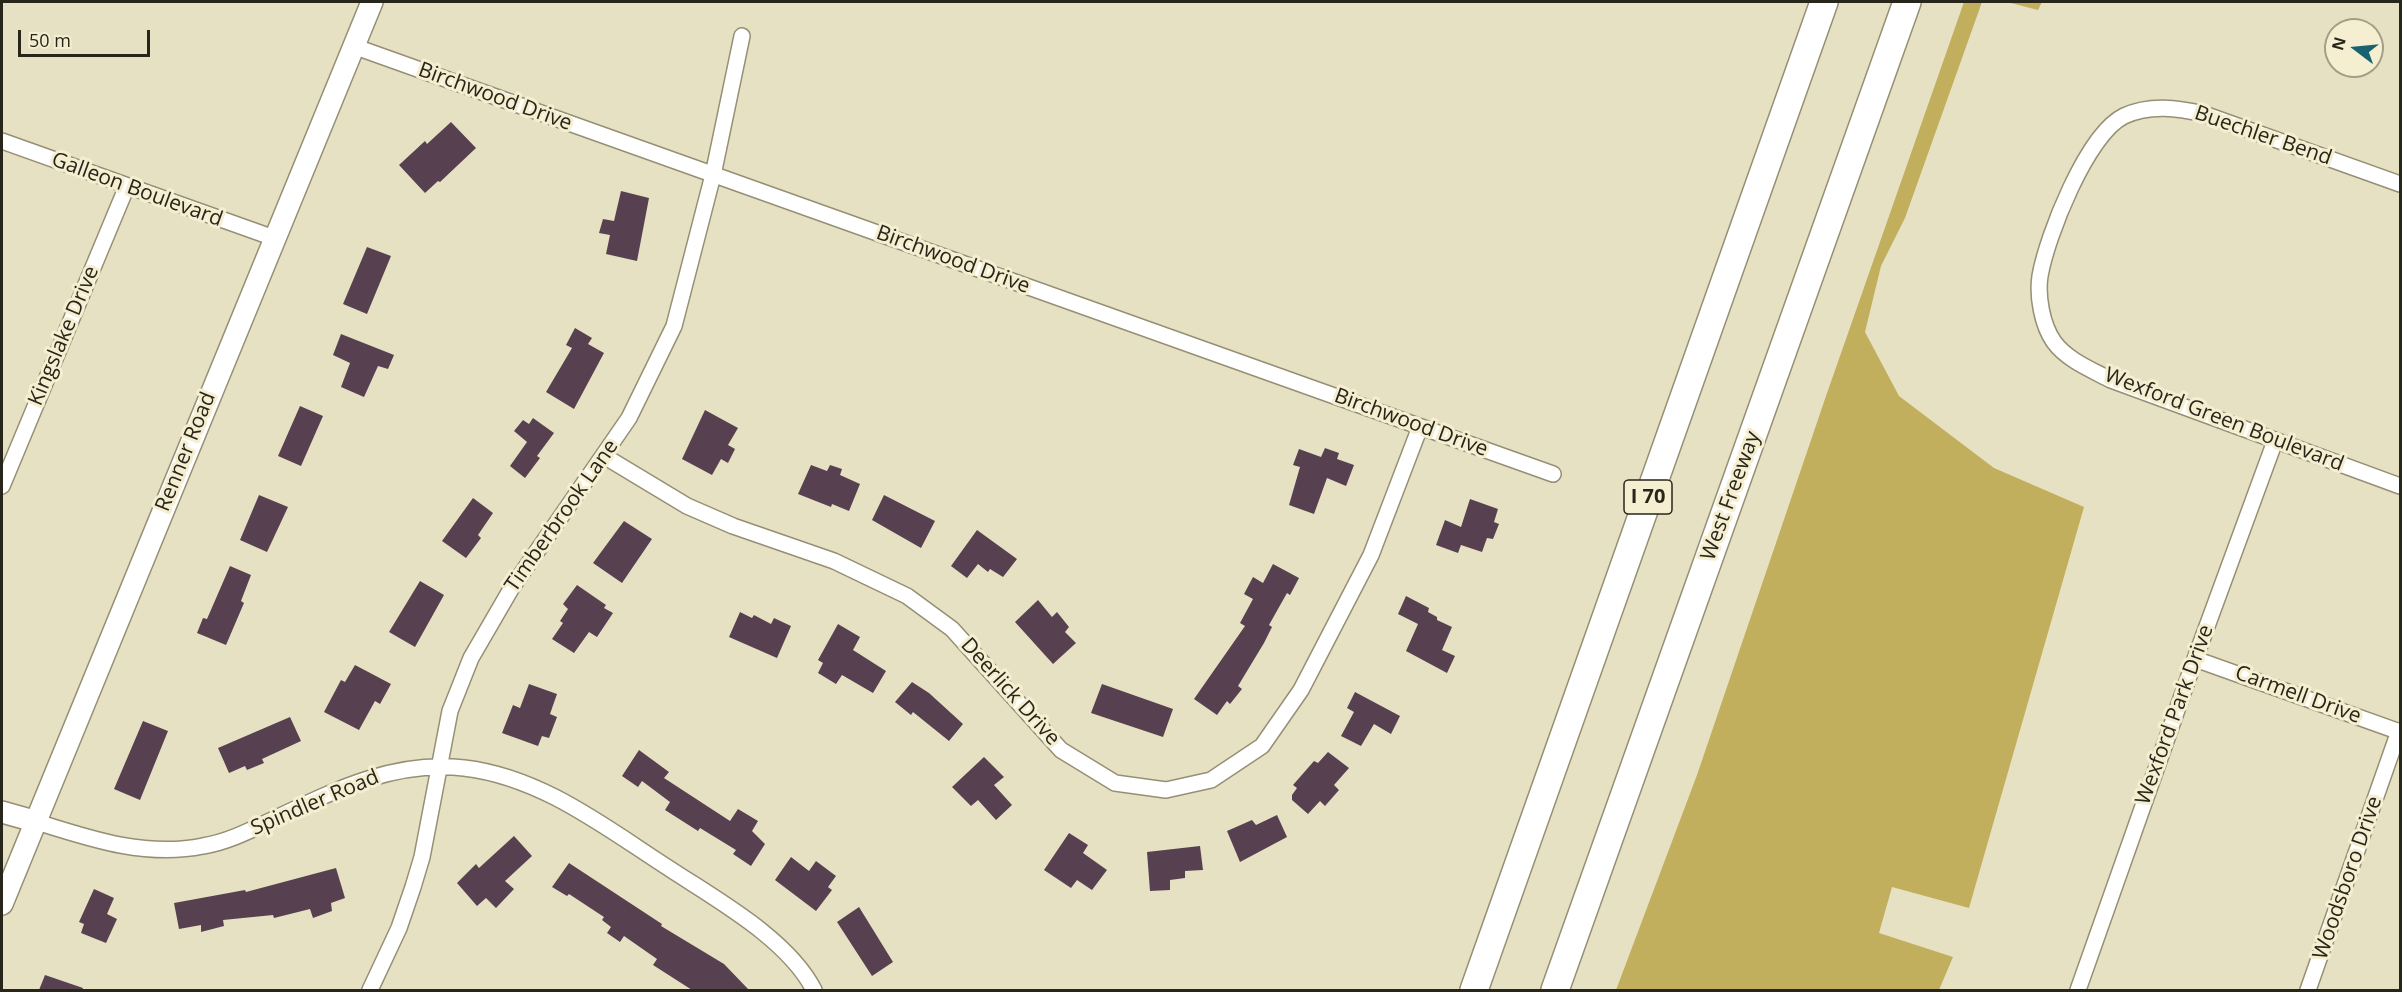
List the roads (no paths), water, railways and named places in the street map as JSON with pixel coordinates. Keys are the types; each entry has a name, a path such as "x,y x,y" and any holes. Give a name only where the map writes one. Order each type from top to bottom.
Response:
{"highway":[{"name":"I 70","path":"1474,990 1824,2"},
{"name":"West Freeway","path":"1556,990 1907,2"}],"main road":[{"name":"Renner Road","path":"2,904 34,821 372,2"},
{"name":"Spindler Road","path":"2,812 34,821"}],"street":[{"name":"Timberbrook Lane","path":"370,990 399,928 413,887 422,857 450,711 471,658 511,589 629,418 674,326 713,175 742,36"},
{"name":"Birchwood Drive","path":"353,46 1553,474"},
{"name":"Buechler Bend","path":"2123,117 2158,108 2197,112 2400,184"},
{"name":"Wexford Green Boulevard","path":"2123,117 2114,123 2093,147 2079,171 2055,228 2040,276 2040,301 2045,324 2054,342 2071,358 2111,380 2400,486"},
{"name":"Galleon Boulevard","path":"2,141 274,238"},
{"name":"Kingslake Drive","path":"2,486 127,186"},
{"name":"Deerlick Drive","path":"604,456 687,506 733,526 834,561 907,596 952,629 1061,750 1115,783 1166,790 1211,780 1262,746 1301,690 1371,555 1420,427"},
{"name":"Wexford Park Drive","path":"2078,990 2275,441"},
{"name":"Carmell Drive","path":"2195,659 2400,732"},
{"name":"Woodsboro Drive","path":"2308,990 2400,732"},
{"name":"Spindler Road","path":"34,821 115,845 156,849 201,847 230,840 324,796 374,776 403,769 464,768 502,776 560,800 744,918 792,959 814,990"}]}
